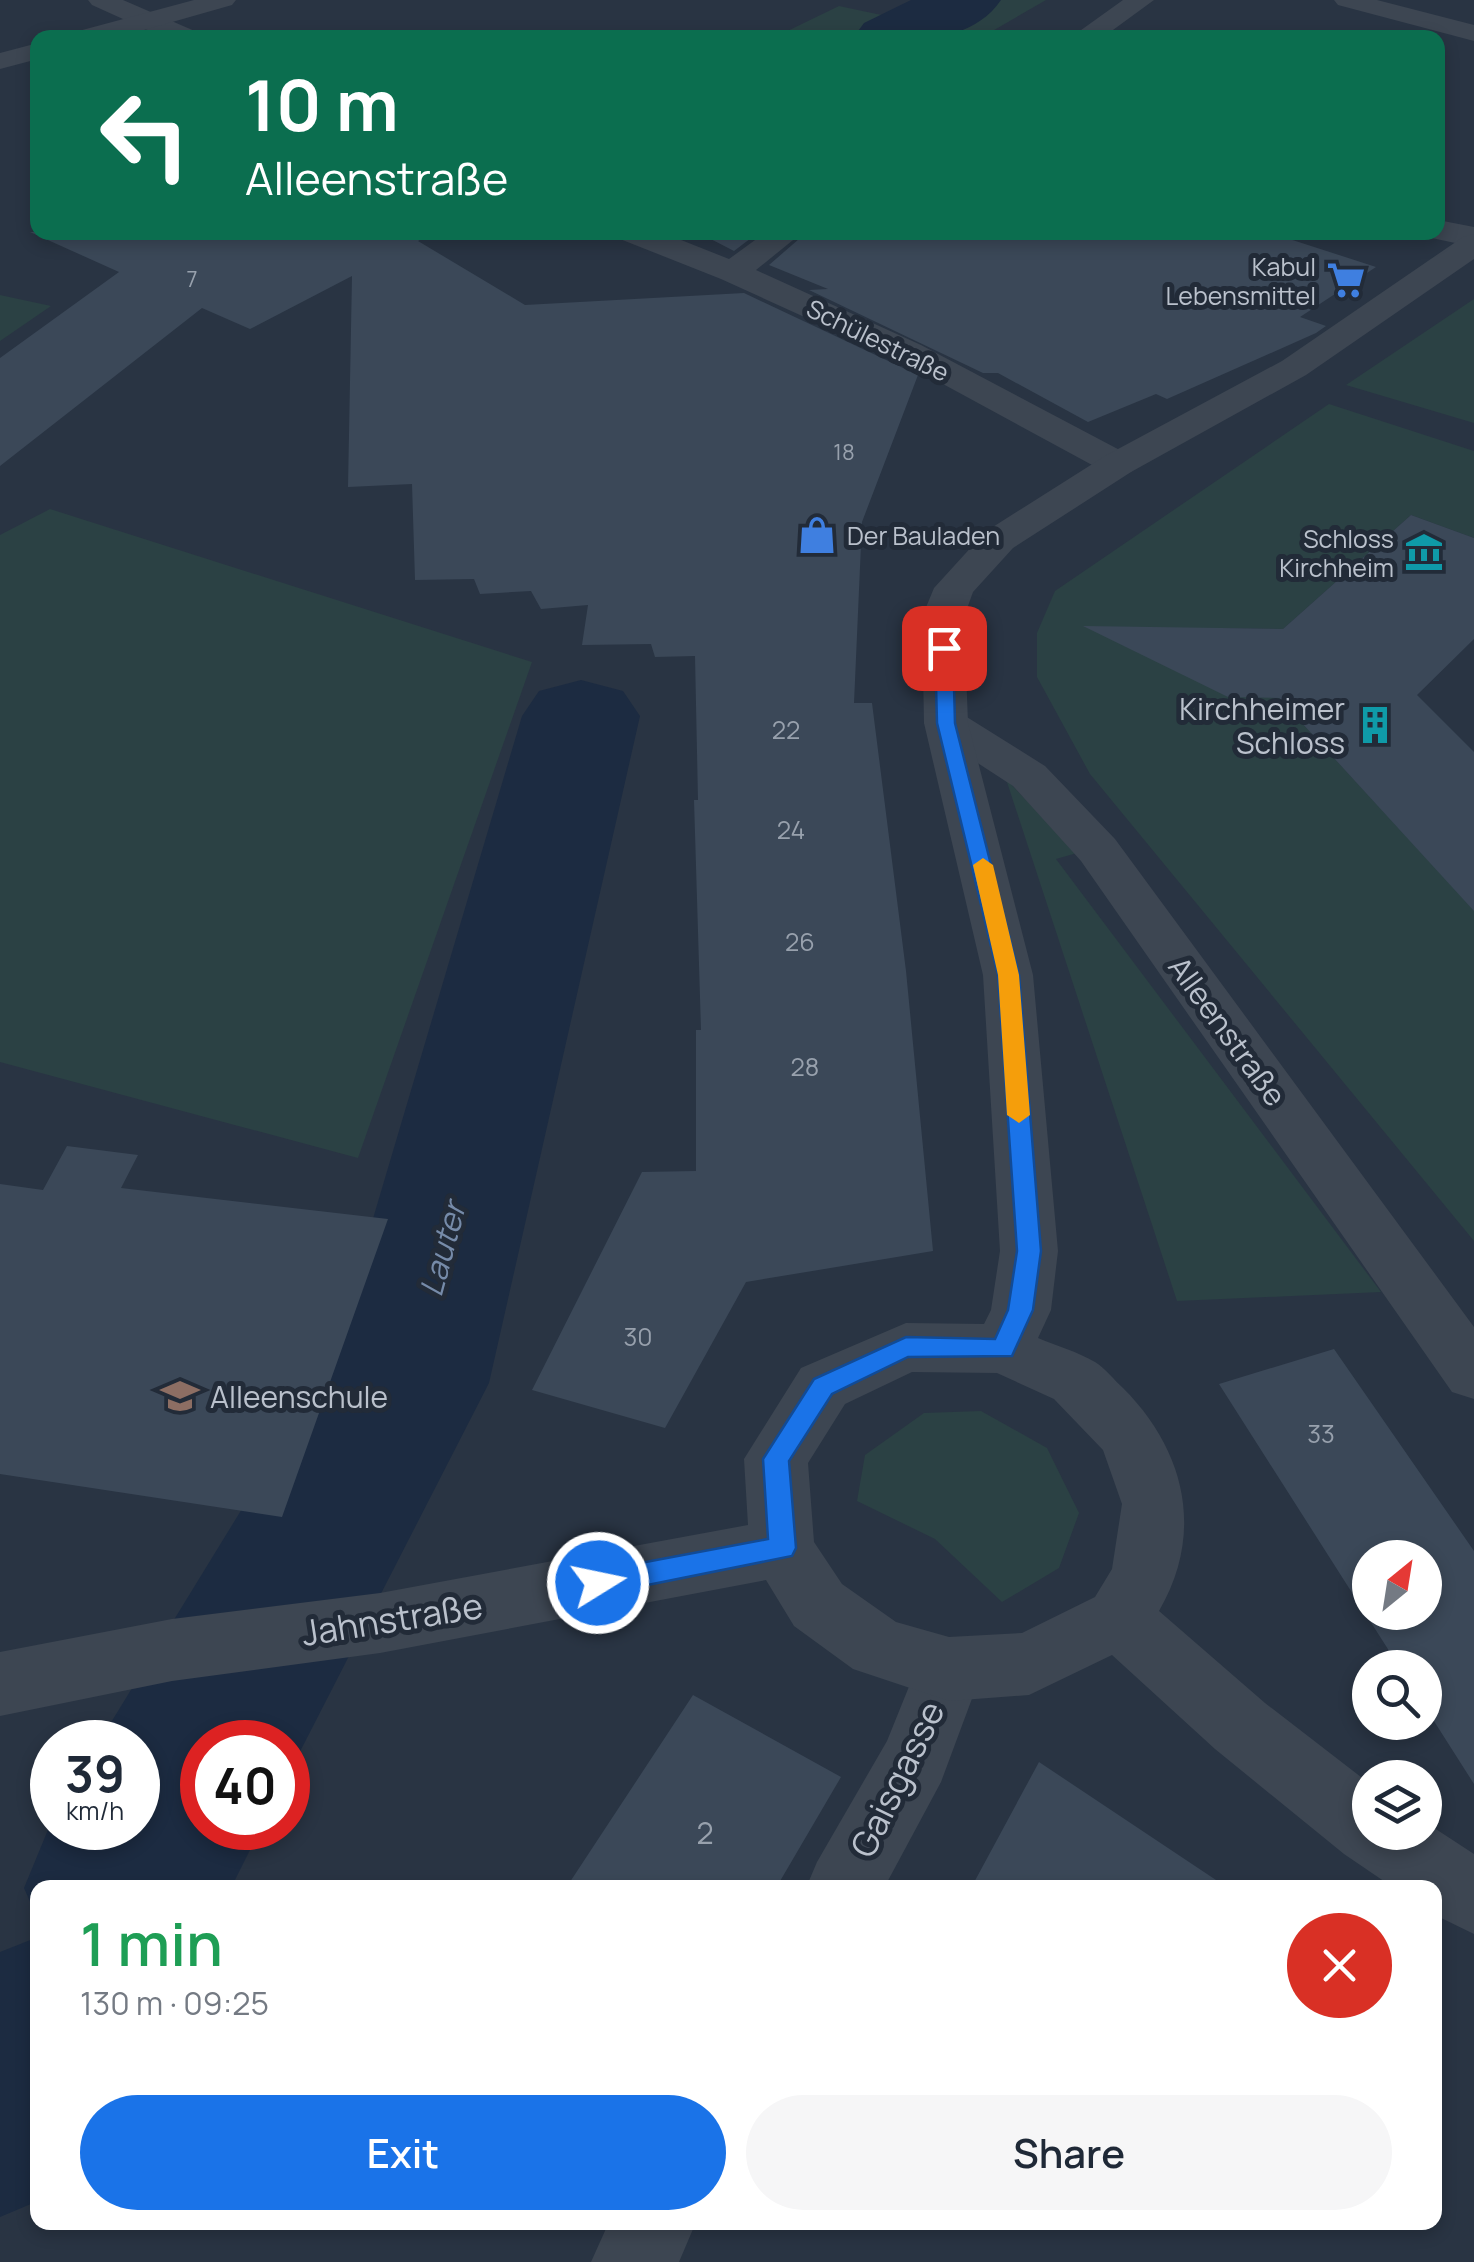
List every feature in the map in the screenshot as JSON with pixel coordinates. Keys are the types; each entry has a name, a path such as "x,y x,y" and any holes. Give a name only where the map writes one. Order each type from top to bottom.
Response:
{"street":[{"path":"101,0 171,30"},
{"path":"113,30 222,0"},
{"path":"1095,30 1142,0"},
{"path":"1347,0 1474,33"},
{"path":"0,61 30,52"},
{"path":"1445,232 1474,240"},
{"name":"Schülestraße","path":"651,240 733,272 909,352 1118,464"},
{"path":"733,272 776,240"},
{"path":"1003,1349 1021,1310 1029,1251 1008,975 946,723 943,617 954,588 999,540 1118,464 1294,368 1474,240"},
{"name":"Alleenstraße","path":"946,723 1029,776 1098,850 1474,1374"},
{"path":"906,1347 1003,1349 1076,1381 1130,1436 1154,1504 1144,1576 1119,1618 1029,1664 948,1669 877,1647 818,1604 782,1548 776,1459 823,1386 906,1347"},
{"name":"Jahnstraße","path":"0,1684 172,1650 380,1623 782,1548"},
{"path":"1119,1618 1240,1726 1352,1814"},
{"name":"Gaisgasse","path":"847,1880 916,1758 948,1669"},
{"path":"1402,1850 1474,1897"},
{"path":"633,2262 651,2230"}],"green space":[{"path":"964,0 1046,0 994,30 789,30 839,6 924,24"},
{"path":"0,295 51,306 0,341"},
{"path":"1474,299 1474,423 1346,385"},
{"path":"1329,404 1474,451 1474,538 1411,515 1283,629 1210,628 1185,640 1279,698 1474,910 1474,1241 1090,774 1037,677 1037,633 1055,591"},
{"path":"50,509 532,662 358,1158 0,1062 0,535"},
{"path":"1006,779 1077,853 1056,859 1381,1292 1177,1301"},
{"path":"981,1411 1047,1448 1079,1513 1059,1568 1002,1602 935,1539 857,1501 865,1455 924,1413"}],"building":[{"path":"48,240 420,240 525,305 744,293 918,375 862,522 854,703 872,703 906,971 933,1251 746,1282 665,1428 532,1390 642,1172 696,1171 696,1030 701,1030 694,800 698,800 695,656 655,657 651,644 582,645 588,605 541,609 531,591 480,594 474,579 415,580 412,484 348,487 352,276 250,329 202,308 0,466 0,358 119,272"},
{"path":"713,240 748,240 734,251"},
{"path":"798,240 1293,240 1376,267 1300,317 1326,326 1316,333 1167,399 1156,394 1088,422 998,373 983,373 809,290 828,289 769,265"},
{"name":"Kirchheimer Schloss","path":"1411,515 1474,538 1474,639 1417,695 1474,752 1474,911 1279,698 1228,697 1083,626 1283,629"},
{"name":"Alleenschule","path":"67,1146 138,1155 121,1188 388,1219 282,1517 0,1474 0,1184 43,1190"},
{"path":"1334,1349 1474,1551 1474,1784 1442,1734 1442,1650 1389,1650 1376,1630 1442,1630 1442,1540 1352,1540 1352,1593 1219,1384"},
{"path":"693,1695 841,1777 781,1880 571,1880"},
{"path":"1039,1762 1216,1880 975,1880"}],"waterway":[{"name":"Lauter","path":"905,30 966,0"},
{"name":"Lauter","path":"217,1720 407,1383 581,716"},
{"name":"Lauter","path":"128,1880 180,1787"},
{"name":"Lauter","path":"0,2109 30,2056"}],"slow traffic":[{"path":"983,865 1008,975 1019,1115"}],"place":[{"name":"Kabul Lebensmittel","path":"1346,280"},
{"name":"Der Bauladen","path":"817,535"},
{"name":"Schloss Kirchheim","path":"1424,552"},
{"name":"Kirchheimer Schloss","path":"1375,725"},
{"name":"Alleenschule","path":"180,1396"}],"route":[{"path":"598,1583 782,1548 776,1459 823,1386 906,1347 1003,1349 1021,1310 1029,1251 1008,975 946,723 944,648"}]}
